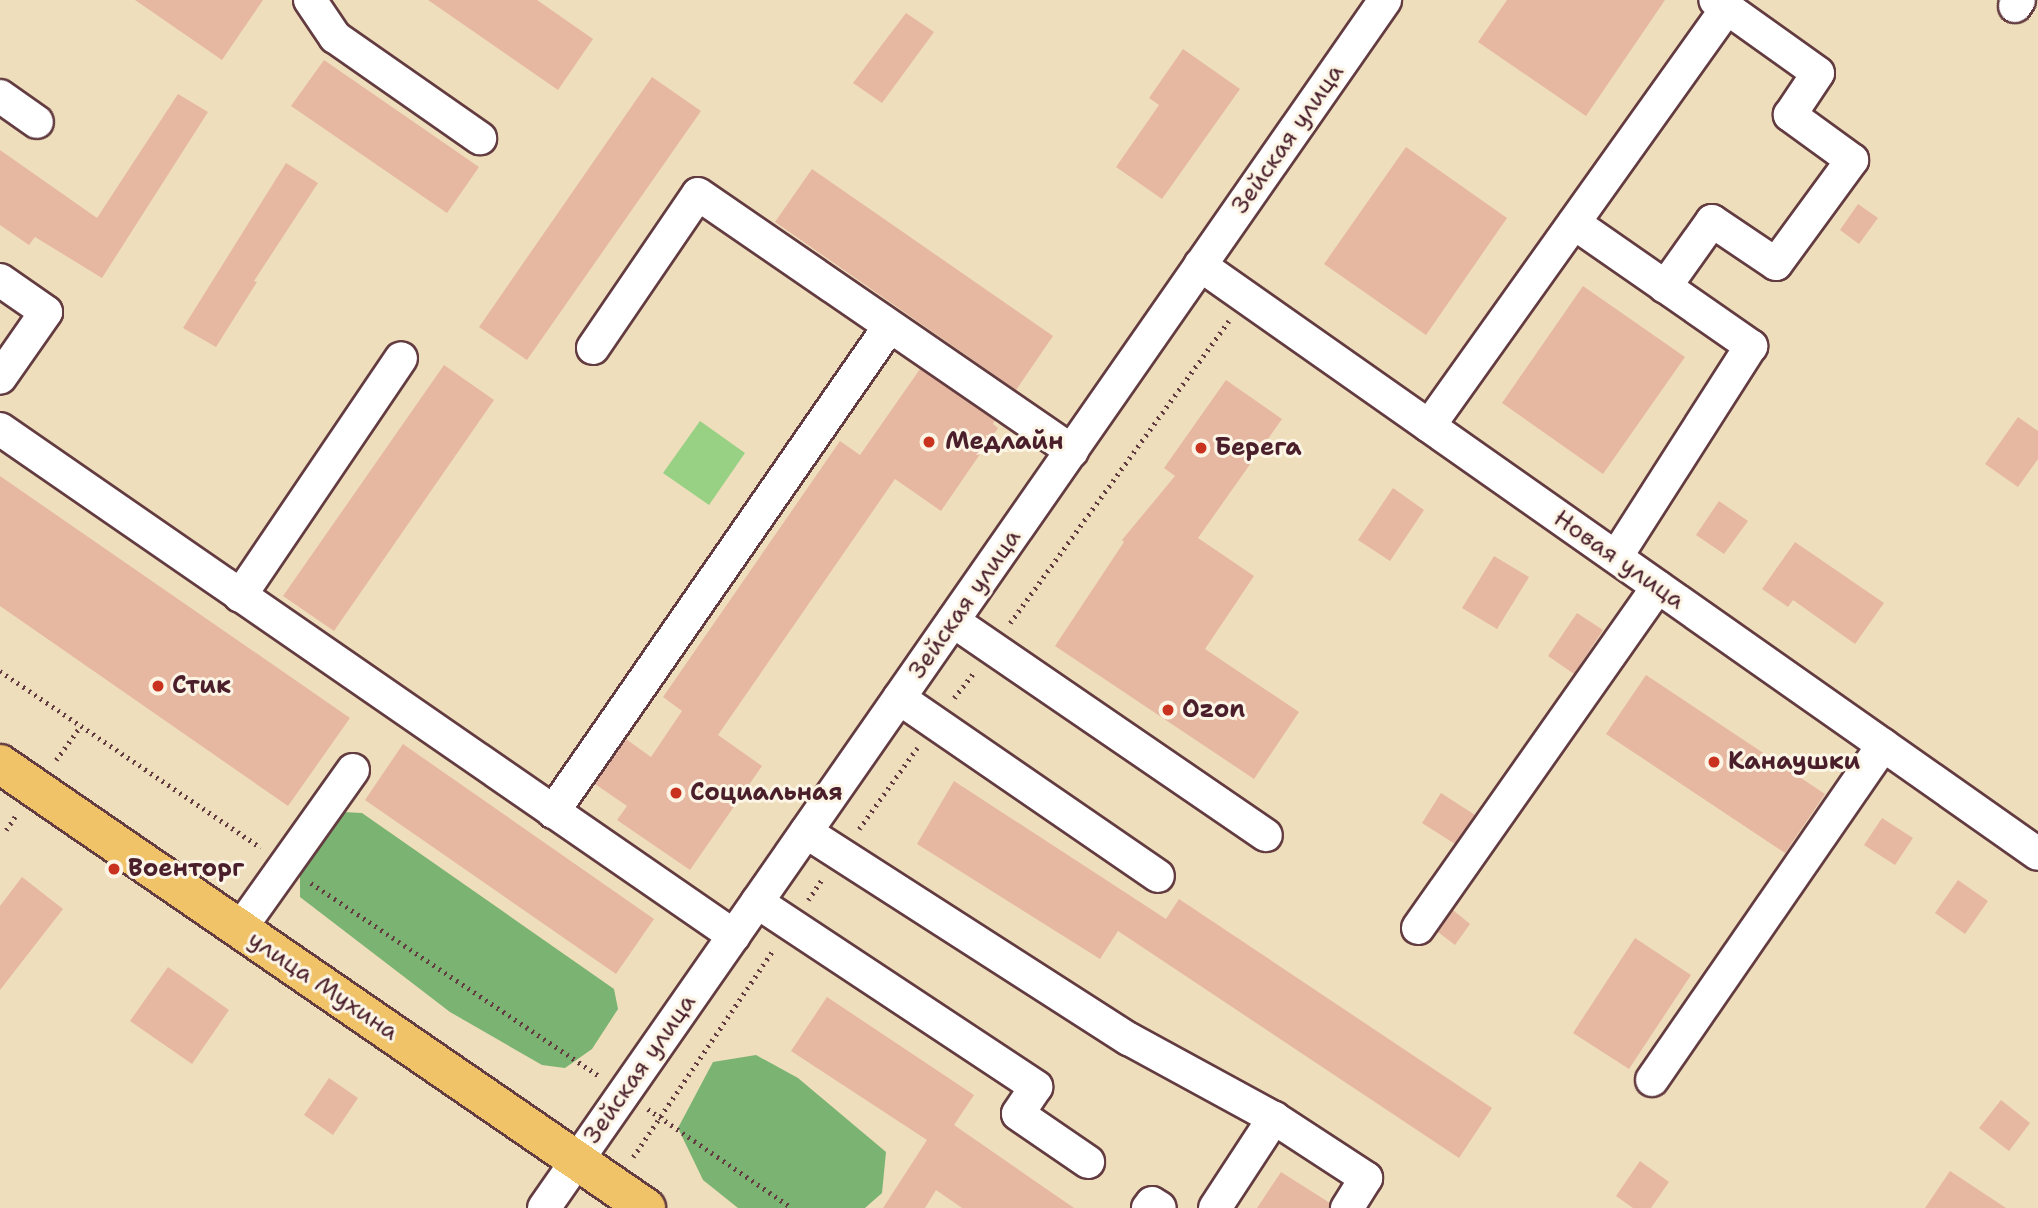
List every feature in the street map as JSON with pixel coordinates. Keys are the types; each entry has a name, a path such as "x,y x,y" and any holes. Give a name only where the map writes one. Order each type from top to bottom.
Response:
{"main road":[{"name":"улица Мухина","path":"0,764 646,1208"}],"street":[{"path":"310,0 335,37 481,138"},
{"name":"Зейская улица","path":"544,1208 1385,0"},
{"path":"1429,426 1574,223 1721,4 1818,73 1790,115 1852,160 1776,264 1712,221 1665,286"},
{"path":"0,96 37,122"},
{"path":"593,348 698,194 1072,451"},
{"path":"1574,223 1751,346 1616,557"},
{"name":"Новая улица","path":"1200,265 2038,854"},
{"path":"0,280 46,312 0,378"},
{"path":"553,812 890,327"},
{"path":"240,596 401,358"},
{"path":"0,429 734,936"},
{"path":"1418,928 1658,587"},
{"path":"953,621 1266,835"},
{"path":"899,698 1158,877"},
{"path":"1652,1080 1883,745"},
{"path":"240,929 353,770"},
{"path":"806,832 1129,1039 1274,1118 1366,1178 1347,1208"},
{"path":"757,902 1035,1087 1017,1114 1088,1162"},
{"path":"1215,1208 1274,1118"},
{"path":"1148,1208 1152,1203 1160,1208"}],"path":[{"path":"0,671 792,1208"}],"green space":[{"path":"700,421 745,453 709,505 663,473"},
{"path":"343,812 362,813 614,989 618,1009 592,1049 565,1068 542,1065 450,1012 300,897 300,875"},
{"path":"756,1055 798,1078 886,1152 882,1193 865,1208 738,1208 703,1180 678,1128 713,1062"}],"building":[{"path":"135,0 263,0 222,60"},
{"path":"428,0 537,0 593,39 558,90"},
{"path":"1507,0 1665,0 1586,116 1478,42"},
{"path":"906,13 934,32 882,103 853,83"},
{"path":"1183,49 1240,89 1162,199 1116,167 1159,105 1149,98"},
{"path":"324,60 479,167 447,213 291,106"},
{"path":"652,77 701,111 527,360 479,327"},
{"path":"178,94 208,112 102,278 35,237 29,245 0,225 0,150 97,218"},
{"path":"1406,147 1507,218 1426,335 1324,264"},
{"path":"286,163 318,183 254,281 257,282 216,347 183,328"},
{"path":"812,169 1053,336 1016,390 775,222"},
{"path":"1858,204 1878,218 1859,244 1840,230"},
{"path":"1583,286 1685,357 1603,474 1502,403"},
{"path":"444,365 494,400 334,631 283,596"},
{"path":"920,369 995,420 993,424 998,428 941,511 895,479 718,735 762,766 690,870 617,820 627,806 595,784 626,739 651,757 682,711 663,697 840,441 860,455"},
{"path":"1226,380 1282,419 1198,538 1254,576 1205,649 1299,712 1254,779 1055,646 1124,542 1122,540 1175,476 1164,468"},
{"path":"2018,417 2038,431 2038,459 2018,487 1985,464"},
{"path":"0,476 350,718 288,806 0,606"},
{"path":"1393,488 1424,510 1390,561 1358,540"},
{"path":"1719,501 1748,521 1724,554 1696,535"},
{"path":"1795,542 1884,603 1855,644 1793,600 1788,607 1762,589"},
{"path":"1494,556 1529,577 1497,629 1462,608"},
{"path":"1577,613 1603,630 1574,674 1548,656"},
{"path":"1646,675 1825,794 1785,853 1606,734"},
{"path":"403,744 654,919 616,974 365,800"},
{"path":"954,781 1166,919 1179,899 1492,1108 1459,1158 1118,931 1100,959 917,844"},
{"path":"1441,793 1475,815 1455,844 1422,823"},
{"path":"1882,818 1913,838 1895,865 1864,845"},
{"path":"22,877 63,909 0,990 0,906"},
{"path":"1958,880 1988,901 1965,934 1935,913"},
{"path":"1453,910 1470,924 1455,945 1438,932"},
{"path":"1635,938 1691,975 1629,1069 1573,1033"},
{"path":"168,967 229,1010 192,1064 130,1021"},
{"path":"827,997 974,1095 954,1125 1074,1208 962,1208 936,1190 925,1208 883,1208 927,1140 791,1051"},
{"path":"329,1078 358,1098 333,1135 304,1115"},
{"path":"2001,1100 2030,1123 2009,1151 1979,1128"},
{"path":"1640,1161 1669,1182 1651,1208 1633,1208 1616,1196"},
{"path":"1950,1171 2006,1208 1925,1208"},
{"path":"1281,1172 1330,1203 1329,1208 1257,1208"}],"place":[{"name":"Медлайн","path":"929,442"},
{"name":"Берега","path":"1201,448"},
{"name":"Стик","path":"158,686"},
{"name":"Ozon","path":"1168,710"},
{"name":"Канаушки","path":"1714,762"},
{"name":"Социальная","path":"676,793"},
{"name":"Военторг","path":"114,869"}]}
